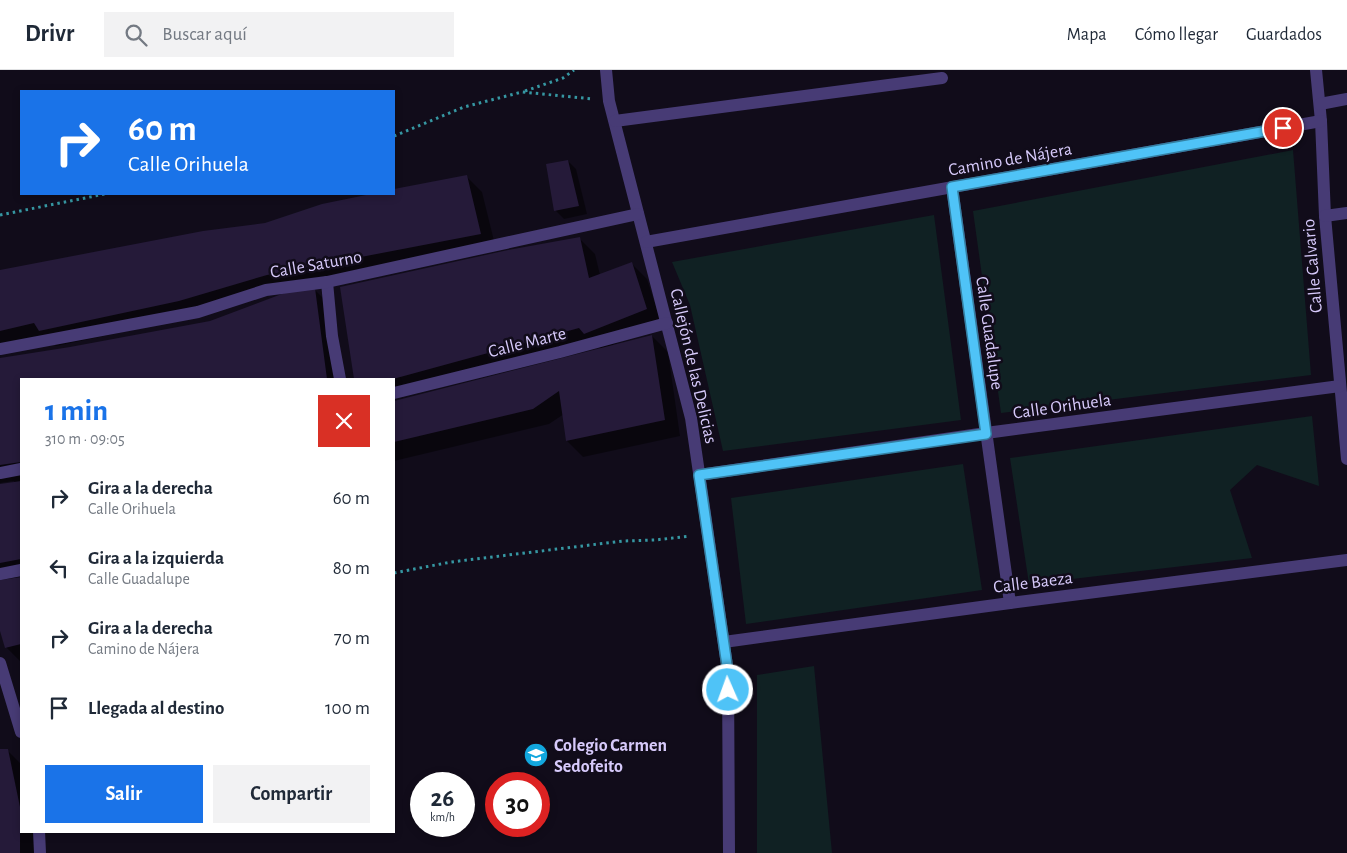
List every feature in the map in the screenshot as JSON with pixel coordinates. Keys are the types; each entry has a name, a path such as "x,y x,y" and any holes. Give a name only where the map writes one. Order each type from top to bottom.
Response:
{"street":[{"name":"Callejón de las Delicias","path":"606,70 609,101 691,418 728,672 729,853"},
{"name":"Calle Calvario","path":"1316,70 1320,104 1325,216 1341,319 1340,386 1347,453"},
{"path":"615,121 942,78"},
{"path":"1320,104 1347,99"},
{"name":"Camino de Nájera","path":"646,242 1321,121"},
{"name":"Calle Guadalupe","path":"952,187 1010,603"},
{"path":"1325,216 1347,213"},
{"name":"Calle Saturno","path":"0,349 198,312 266,290 327,282 638,214"},
{"path":"327,282 332,336 340,378"},
{"name":"Calle Marte","path":"395,393 560,352 667,323"},
{"name":"Calle Orihuela","path":"699,475 1340,386"},
{"path":"0,473 20,469"},
{"name":"Calle Baeza","path":"724,642 1347,560"},
{"path":"0,574 20,570"},
{"path":"0,663 3,686 20,729"},
{"path":"39,833 40,853"}],"path":[{"path":"395,136 464,107 522,92 563,78 574,70"},
{"path":"522,92 609,101"},
{"path":"0,215 100,195"},
{"path":"395,573 451,562 623,541 693,536 708,532"}],"shaded area":[{"path":"1293,150 1311,375 1001,413 973,211"},
{"path":"934,215 961,420 723,451 690,305 672,262"},
{"path":"1312,416 1319,486 1257,465 1230,490 1252,558 1029,584 1010,458"},
{"path":"963,464 982,590 746,624 731,498"},
{"path":"814,666 832,853 757,853 757,675"}],"building":[{"path":"568,160 579,206 554,211 546,164"},
{"path":"467,175 481,234 267,275 179,301 39,331 34,323 0,331 0,270 203,231 265,223 322,204 366,195 395,195 395,189"},
{"path":"580,237 589,278 632,262 647,309 584,334 579,328 395,378 354,378 340,287 508,250"},
{"path":"315,288 327,378 20,378 20,462 0,465 0,358 210,321 287,292"},
{"path":"652,335 665,420 566,441 559,391 533,409 395,442 395,401"},
{"path":"20,481 20,559 0,563 0,484"},
{"path":"20,577 20,644 5,648 0,631 0,580"},
{"path":"0,749 8,749 20,807 20,853 0,853"}],"place":[{"name":"Colegio Carmen Sedofeito","path":"536,755"}],"route":[{"path":"728,690 728,672 699,475 986,434 952,187 1283,128"}]}
